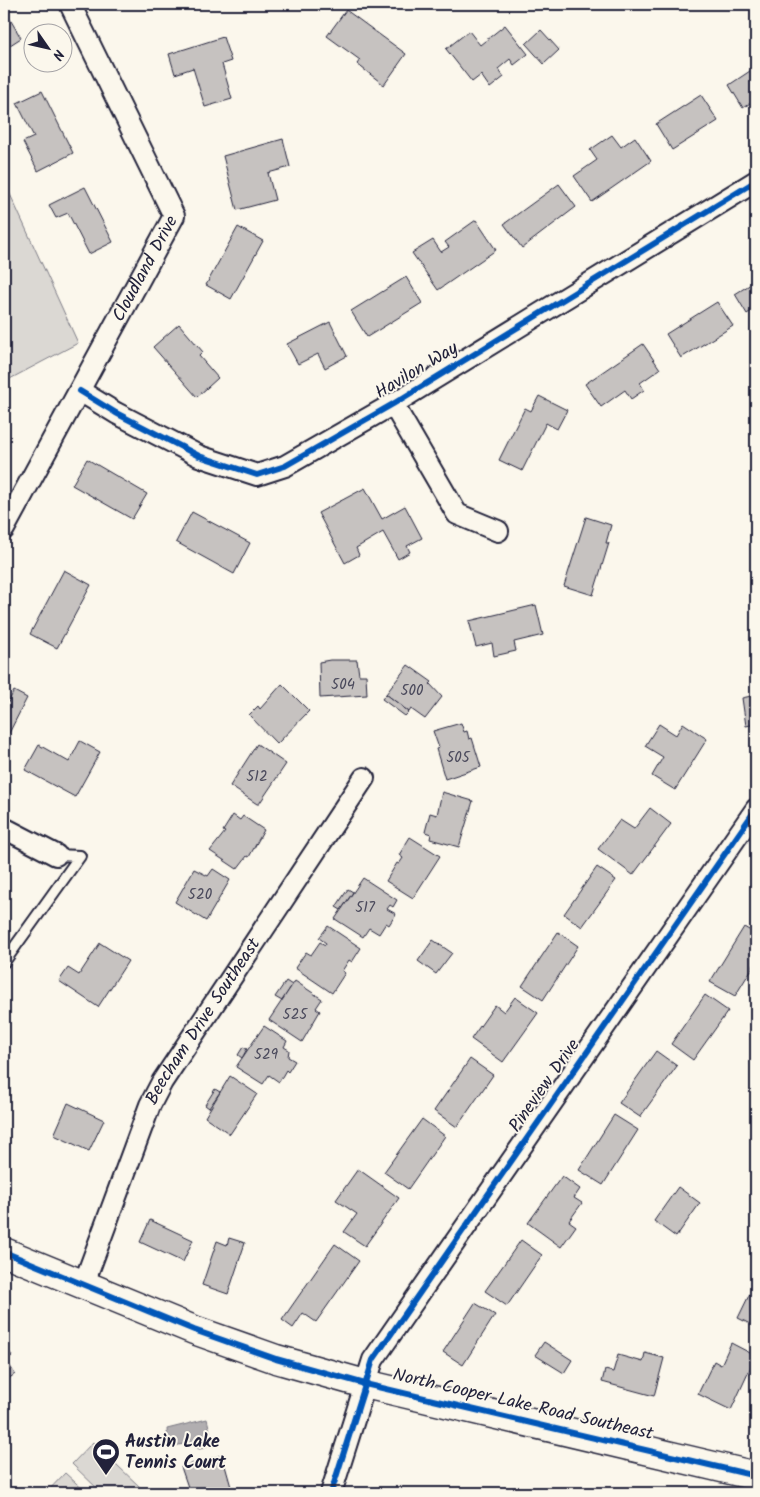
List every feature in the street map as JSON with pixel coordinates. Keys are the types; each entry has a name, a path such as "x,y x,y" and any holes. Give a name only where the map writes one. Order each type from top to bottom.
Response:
{"street":[{"name":"Cloudland Drive","path":"4,529 174,216 70,4"},
{"name":"Havilon Way","path":"80,391 116,413 199,456 257,475 285,466 392,404 756,180"},
{"path":"392,404 457,514 498,531"},
{"name":"Beecham Drive Southeast","path":"83,1286 150,1105 162,1082 364,778"},
{"name":"Pineview Drive","path":"331,1493 373,1360 756,809"},
{"path":"4,828 56,855"},
{"name":"North Cooper Lake Road Southeast","path":"4,1252 194,1330 276,1359 365,1384 756,1476"}],"lane":[{"path":"4,962 80,856 56,855"}],"shaded area":[{"path":"4,181 78,343 4,382"},
{"path":"207,1419 212,1439 205,1448 199,1449 189,1443 168,1447 167,1429"},
{"name":"Austin Lake Tennis Court","path":"93,1442 141,1488 136,1493 102,1493 72,1464"},
{"name":"Austin Lake Tennis Court","path":"65,1473 87,1493 46,1493"}],"building":[{"path":"4,9 21,38 4,49"},
{"path":"346,10 406,54 384,85 357,64 360,60 327,36"},
{"path":"505,25 528,54 514,65 510,59 498,69 504,77 490,88 481,75 472,82 446,49 469,31 480,45"},
{"path":"541,30 559,50 544,64 526,44"},
{"path":"223,37 231,61 222,64 232,99 205,107 193,68 175,74 169,54"},
{"path":"756,67 756,99 743,108 729,85"},
{"path":"42,91 73,153 38,171 23,142 34,137 17,103"},
{"path":"701,95 718,121 672,150 656,124"},
{"path":"612,135 621,147 635,137 651,161 592,202 574,176 597,160 590,150"},
{"path":"283,139 290,167 268,173 275,200 237,210 223,156"},
{"path":"559,184 576,207 522,248 504,224"},
{"path":"85,187 113,242 89,254 68,213 56,218 49,205"},
{"path":"476,220 496,250 438,290 412,253 433,240 441,252 449,247 445,242"},
{"path":"238,227 263,241 231,299 206,285"},
{"path":"406,277 422,303 367,337 351,311"},
{"path":"756,281 756,308 747,314 735,294"},
{"path":"717,302 733,326 681,358 666,334"},
{"path":"330,322 347,356 325,368 318,354 298,364 287,344"},
{"path":"179,324 203,352 199,356 218,378 197,397 153,347"},
{"path":"643,344 660,369 640,383 644,390 631,399 625,390 601,407 585,384"},
{"path":"539,396 567,410 557,429 546,423 522,471 499,460 525,408 531,411"},
{"path":"87,459 147,494 132,519 72,485"},
{"path":"365,488 382,519 405,506 422,538 407,546 410,552 398,559 383,532 356,548 359,555 345,563 318,513"},
{"path":"192,512 250,543 234,574 176,542"},
{"path":"586,517 611,525 606,543 609,543 593,595 564,586"},
{"path":"64,570 91,585 57,648 30,634"},
{"path":"536,605 543,635 514,642 516,651 494,656 492,643 476,647 469,621"},
{"path":"357,660 359,675 366,675 367,695 320,698 319,662"},
{"path":"408,665 432,682 430,684 442,697 425,719 411,709 409,712 386,694"},
{"path":"282,684 309,711 277,744 249,715 258,706 260,709"},
{"path":"14,691 27,698 4,743 4,710"},
{"path":"386,694 409,712 405,716 382,699"},
{"path":"756,695 756,724 746,726 742,698"},
{"path":"461,723 464,732 467,731 469,739 472,738 481,767 445,779 436,749 439,748 433,731"},
{"path":"683,723 707,739 675,790 652,776 663,757 645,746 659,724 676,735"},
{"path":"80,741 100,752 75,797 25,770 39,745 69,762"},
{"path":"257,744 286,764 259,804 230,786"},
{"path":"442,792 473,801 459,847 430,839 431,834 425,832 430,813 437,815"},
{"path":"650,808 671,824 633,875 598,849 620,820 634,829"},
{"path":"233,815 240,820 243,816 264,830 249,857 247,856 237,869 210,851 225,832 223,831"},
{"path":"410,837 440,856 413,898 386,881 397,863 399,864 403,858 399,855"},
{"path":"597,867 616,880 582,927 564,914"},
{"path":"194,869 208,876 213,869 230,880 206,921 175,902"},
{"path":"363,878 397,900 393,907 390,905 387,909 396,914 389,925 386,923 379,934 369,928 363,937 335,919"},
{"path":"348,889 353,892 341,910 336,907"},
{"path":"328,926 361,948 352,962 349,960 342,971 345,973 332,993 295,968 306,952 311,955 320,942 325,945 326,943 319,938"},
{"path":"744,927 756,934 756,962 735,996 710,982"},
{"path":"558,932 578,946 543,1000 522,986"},
{"path":"433,940 452,953 436,974 418,961"},
{"path":"100,943 128,961 98,1007 59,981 68,968 79,975"},
{"path":"286,981 292,985 282,1001 275,997"},
{"path":"295,981 322,999 316,1008 320,1011 302,1042 269,1020"},
{"path":"705,995 728,1011 693,1060 671,1044"},
{"path":"515,997 538,1013 503,1062 471,1039 495,1005 504,1012"},
{"path":"264,1026 287,1041 284,1047 289,1050 288,1057 295,1061 288,1072 286,1070 279,1082 269,1075 263,1084 236,1067"},
{"path":"243,1047 247,1049 242,1058 238,1055"},
{"path":"656,1051 677,1066 640,1117 619,1103"},
{"path":"470,1059 493,1075 457,1127 434,1111"},
{"path":"230,1076 257,1094 230,1134 205,1117"},
{"path":"215,1089 220,1092 209,1108 205,1105"},
{"path":"68,1103 104,1120 89,1151 54,1135"},
{"path":"614,1115 638,1130 603,1185 579,1170"},
{"path":"422,1119 445,1136 408,1189 384,1172"},
{"path":"358,1169 399,1198 365,1246 344,1232 357,1214 336,1200"},
{"path":"562,1176 580,1189 574,1198 582,1203 569,1221 576,1226 561,1247 528,1223"},
{"path":"678,1187 700,1203 676,1237 654,1221"},
{"path":"150,1220 193,1240 183,1262 140,1242"},
{"path":"229,1238 245,1243 228,1294 202,1285 217,1241 227,1245"},
{"path":"521,1240 542,1255 507,1306 485,1291"},
{"path":"335,1244 359,1261 316,1322 303,1313 293,1328 282,1320"},
{"path":"756,1281 756,1327 738,1318"},
{"path":"475,1303 495,1315 463,1365 443,1352"},
{"path":"544,1342 572,1360 564,1373 535,1355"},
{"path":"731,1343 756,1356 731,1410 698,1394 714,1361 721,1365"},
{"path":"4,1344 12,1356 6,1360 15,1374 4,1382"},
{"path":"645,1353 664,1358 654,1396 602,1382 605,1370 613,1372 618,1355 643,1362"},
{"path":"222,1455 231,1487 207,1493 190,1493 181,1467"}],"cycle path":[{"path":"80,391 116,413 199,456 257,475 285,466 393,404 756,181"},
{"path":"331,1493 373,1360 756,809"},
{"path":"4,1252 194,1330 276,1359 365,1384 756,1476"}],"place":[{"name":"Austin Lake Tennis Court","path":"106,1476"}]}
